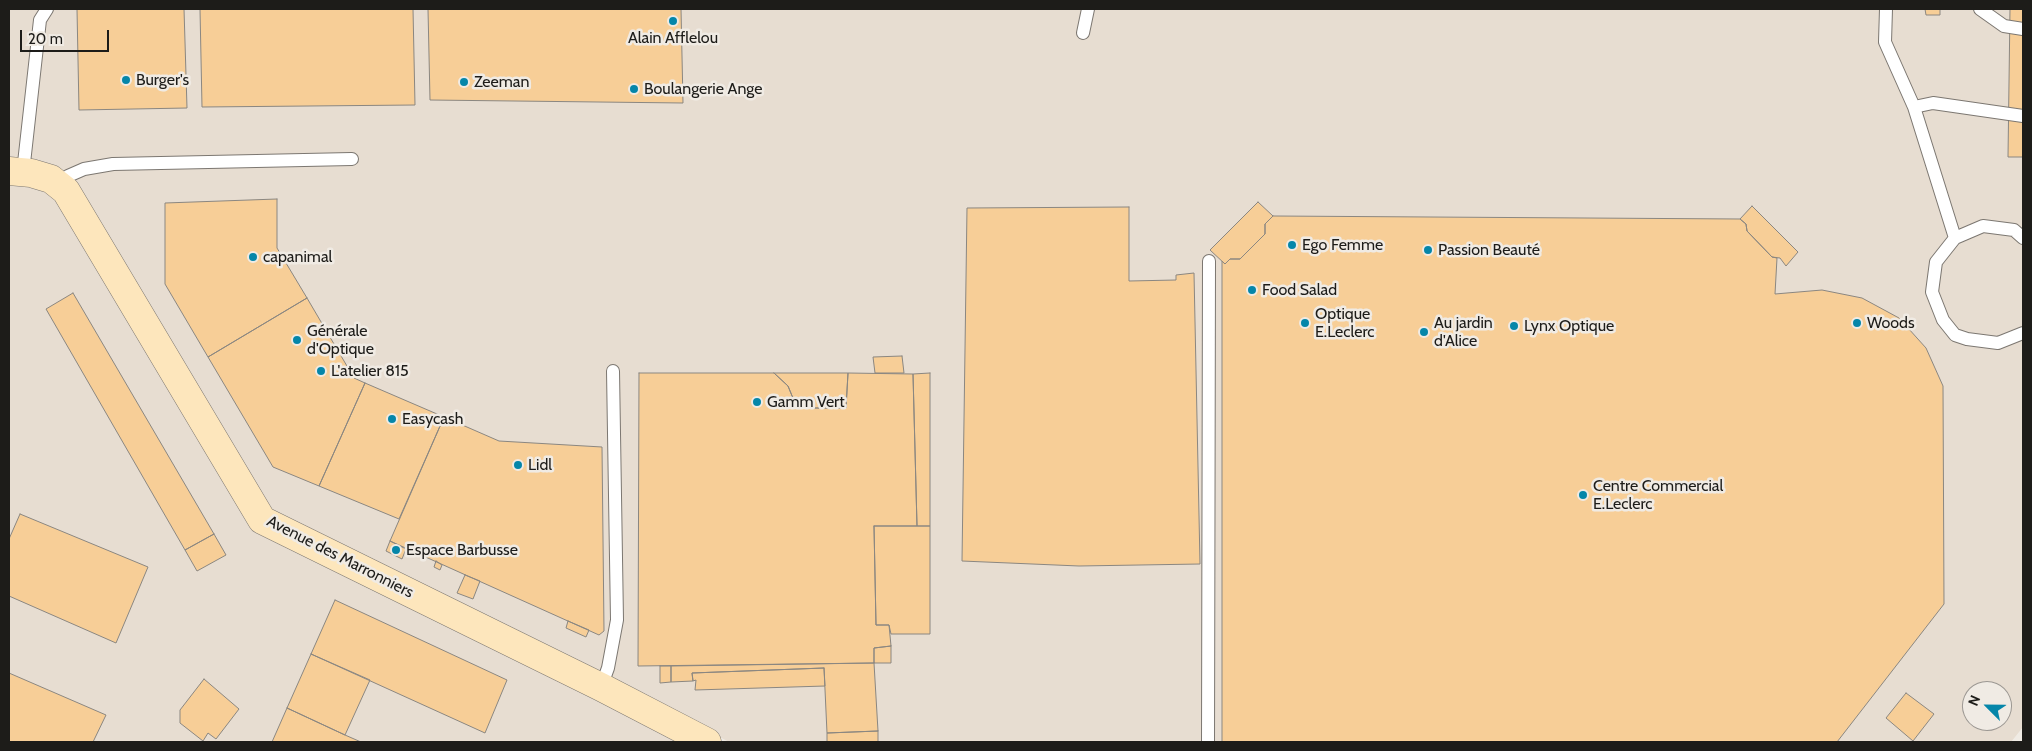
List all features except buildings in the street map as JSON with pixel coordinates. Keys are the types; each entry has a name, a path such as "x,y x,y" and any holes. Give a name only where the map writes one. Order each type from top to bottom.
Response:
{"main road":[{"path":"16,172 42,176 60,184"},
{"name":"Avenue des Marronniers","path":"60,184 66,191 262,520 601,687 707,742"}],"lane":[{"path":"16,172 40,20 47,9"},
{"path":"1083,32 1088,9"},
{"path":"1886,9 1885,42 1914,107 1955,238"},
{"path":"1980,9 2004,26 2023,29"},
{"path":"1914,107 1933,104 2023,116"},
{"path":"60,184 68,176 84,168 113,164 352,159"},
{"path":"2023,238 2014,230 1983,226 1955,238 1936,262 1932,292 1943,320 1955,335 1967,339 1998,343 2023,333"},
{"path":"1208,742 1209,261"},
{"path":"601,687 608,668 617,620 613,371"}],"shaded area":[{"path":"9,9 2023,9 2023,727 2011,742 729,742 709,731 701,742 9,742"}],"place":[{"name":"Alain Afflelou","path":"673,21"},
{"name":"Burger's","path":"126,80"},
{"name":"Zeeman","path":"464,82"},
{"name":"Boulangerie Ange","path":"634,89"},
{"name":"Ego Femme","path":"1292,245"},
{"name":"Passion Beauté","path":"1428,250"},
{"name":"capanimal","path":"253,257"},
{"name":"Food Salad","path":"1252,290"},
{"name":"Optique E.Leclerc","path":"1305,323"},
{"name":"Woods","path":"1857,323"},
{"name":"Lynx Optique","path":"1514,326"},
{"name":"Au jardin d'Alice","path":"1424,332"},
{"name":"Générale d'Optique","path":"297,340"},
{"name":"L'atelier 815","path":"321,371"},
{"name":"Gamm Vert","path":"757,402"},
{"name":"Easycash","path":"392,419"},
{"name":"Lidl","path":"518,465"},
{"name":"Centre Commercial E.Leclerc","path":"1583,495"},
{"name":"Espace Barbusse","path":"396,550"}]}
